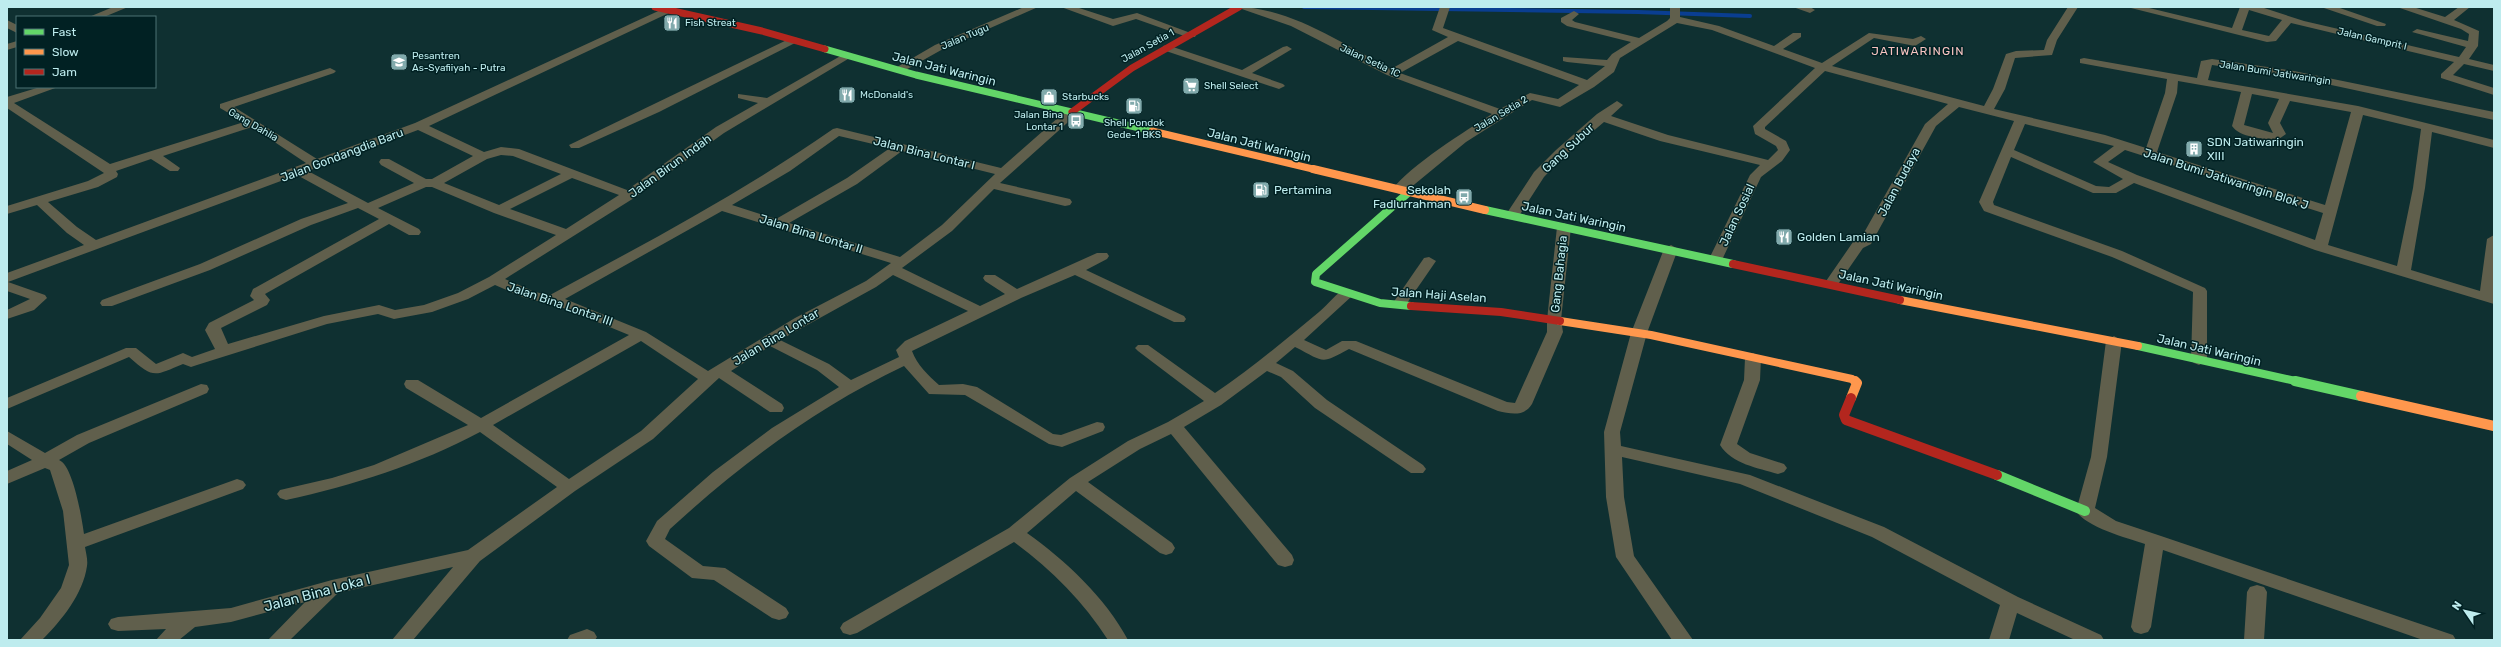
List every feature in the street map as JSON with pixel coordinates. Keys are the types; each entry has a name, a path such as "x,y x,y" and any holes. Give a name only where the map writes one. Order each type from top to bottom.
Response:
{"main road":[{"name":"Jalan Setia 1","path":"1072,112 1108,82 1240,7"},
{"name":"Jalan Jati Waringin","path":"659,8 793,40 898,70 1512,216 1905,301 2114,341 2494,426"},
{"name":"Jalan Haji Aselan","path":"1404,191 1316,274 1315,282 1347,293 1399,305 1458,308 1554,320 1639,333 1853,380 1857,383 1844,415 1846,420 2025,485 2085,511"}],"street":[{"path":"97,16 123,7"},
{"name":"Jalan Tugu","path":"898,70 939,47 1033,7"},
{"path":"1066,7 1113,23 1131,16 1137,16 1191,35"},
{"name":"Jalan Setia 1C","path":"1240,7 1295,24 1391,73 1501,113"},
{"path":"1798,7 1810,10"},
{"path":"1988,111 1999,89 2010,56 2016,54 2048,53 2052,40 2065,16 2073,7"},
{"path":"2132,7 2272,39 2288,20"},
{"path":"2236,32 2245,7"},
{"name":"Jalan Gamprit I","path":"2250,7 2288,20 2494,68"},
{"path":"2326,7 2381,24"},
{"path":"2316,26 2350,15 2364,7"},
{"path":"2405,7 2447,21 2475,33 2473,46 2463,60 2445,76 2455,81 2494,92"},
{"path":"2447,21 2465,7"},
{"name":"Jalan Gondangdia Baru","path":"7,278 419,126 659,8"},
{"path":"1443,10 1437,30 1590,85"},
{"path":"1675,12 1823,67 1988,111 2124,145"},
{"name":"Jalan Setia 2","path":"1404,191 1430,161 1501,113 1530,96 1560,103 1590,85 1610,70 1616,56 1675,12"},
{"path":"1574,14 1566,20 1571,24 1639,40"},
{"path":"7,23 16,29"},
{"path":"2417,32 2473,46"},
{"path":"1776,49 1797,35"},
{"path":"1823,67 1873,35 1915,43 1921,39"},
{"path":"1391,73 1458,37"},
{"path":"575,145 655,109 793,40"},
{"path":"1167,48 1279,86"},
{"path":"1243,74 1287,49"},
{"name":"Jalan Birun Indah","path":"7,404 131,351 152,369 157,369 176,360 183,358 191,362 324,320 379,309 394,315 427,309 463,296 494,280 560,235 629,195 720,130 848,56"},
{"path":"1567,59 1592,64 1612,64"},
{"path":"2084,61 2202,82"},
{"name":"Jalan Bumi Jatiwaringin","path":"2494,116 2392,93 2294,74 2212,62 2205,63 2202,82 2358,110 2494,144"},
{"name":"Jalan Sosial","path":"1716,259 1756,175 1784,150 1782,144 1759,131 1759,126 1823,67"},
{"name":"Gang Dahlia","path":"316,164 254,123 224,106 330,71"},
{"path":"2150,155 2171,93 2173,78"},
{"path":"7,102 49,88"},
{"path":"2247,90 2238,126 2243,130 2276,137 2280,134 2275,128 2276,119 2286,96"},
{"path":"742,96 768,102"},
{"path":"7,102 108,169 112,174 105,180 7,210"},
{"name":"Jalan Budaya","path":"1831,284 1858,245 1866,241 1931,124 1957,102"},
{"name":"Gang Subur","path":"1512,216 1539,174 1601,117 1617,105"},
{"path":"2320,247 2358,110"},
{"name":"Jalan Bina Lontar","path":"473,556 569,487 647,435 714,375 800,321 871,284 948,228 1004,172 1072,112"},
{"path":"1601,117 1664,138 1770,164"},
{"path":"2021,119 1986,202 1988,208 2117,254 2196,288 2200,291 2199,360"},
{"path":"108,169 254,123"},
{"path":"419,126 483,156"},
{"path":"2403,272 2419,188 2427,127"},
{"name":"Jalan Bina Lontar I","path":"720,206 786,168 837,132 1004,172"},
{"path":"2124,145 2099,162 2132,178 2320,247 2490,299 2494,238"},
{"name":"Jalan Bumi Jatiwaringin Blok J","path":"2124,145 2150,155 2329,211"},
{"path":"777,224 852,181 900,147"},
{"path":"107,303 205,267 306,222 362,206 429,183 483,156 501,151 515,152 570,174 622,192"},
{"path":"2007,151 2050,169 2086,187 2102,191 2109,191 2127,183 2132,178"},
{"path":"153,155 174,168"},
{"path":"385,162 429,183 560,235"},
{"path":"298,171 414,232"},
{"path":"499,210 570,174"},
{"path":"992,185 1065,202"},
{"path":"40,201 72,230 95,246"},
{"path":"552,300 653,245 720,206"},
{"name":"Jalan Bina Lontar II","path":"720,206 897,265 981,312"},
{"path":"230,349 223,349 213,330 214,326 262,302 263,300 257,296 258,292 389,219"},
{"path":"514,220 560,235"},
{"name":"Gang Bahagia","path":"1293,340 1325,356 1344,345 1351,344 1433,380 1504,407 1518,409 1524,404 1555,332 1554,320 1564,227"},
{"path":"1671,250 1639,333 1612,432 1615,497 1625,557 1683,640"},
{"path":"1097,427 1062,441 1049,439 971,391 963,389 935,390 920,376 907,359 904,350 910,344 981,312 1016,294 1075,270 1102,256"},
{"path":"1399,305 1429,261"},
{"path":"1075,270 1179,319"},
{"path":"990,278 1016,294"},
{"name":"Jalan Bina Lontar III","path":"494,280 530,295 552,300 642,335 776,408"},
{"path":"7,286 40,298 29,307 7,315"},
{"path":"850,628 1015,533 1076,482 1134,445 1174,426 1215,401 1265,364 1334,307 1347,293"},
{"path":"286,494 312,490 363,475 420,453 481,425 642,335"},
{"path":"770,340 823,367 849,387"},
{"path":"2114,341 2099,457 2085,511 2110,525 2446,640"},
{"path":"1143,348 1215,401"},
{"path":"1753,358 1752,380 1728,445 1732,451 1740,455 1778,468"},
{"path":"779,613 718,573 699,573 654,540 663,525 678,511 755,448 864,378 907,359"},
{"path":"1265,364 1287,374 1321,404 1417,469"},
{"path":"412,384 481,425 569,487"},
{"path":"7,478 45,461 83,439 201,389"},
{"path":"1174,426 1285,560"},
{"path":"7,436 45,461 58,466 72,511 78,565 70,590 47,623 30,640"},
{"path":"1614,450 1722,473 1778,492 1878,532 2011,602 2094,640"},
{"path":"1076,482 1166,548"},
{"path":"75,544 237,485"},
{"path":"1015,533 1045,554 1101,612 1118,640"},
{"path":"2141,627 2155,541"},
{"path":"402,640 473,556"},
{"name":"Jalan Bina Loka I","path":"118,624 190,620 231,614 332,587 473,556"},
{"path":"278,640 332,587"},
{"path":"2254,640 2257,592"},
{"path":"1999,640 2011,602"},
{"path":"166,640 190,620"}],"waterway":[{"path":"1304,7 1638,12 1750,16"}],"traffic: fast":[{"path":"825,49 916,75 1152,131"},
{"path":"1409,192 1316,274 1315,282 1380,303 1411,306"},
{"path":"1485,210 1733,264"},
{"path":"2138,346 2361,396"},
{"path":"1997,475 2085,511"}],"traffic: slow":[{"path":"1152,131 1485,210"},
{"path":"1900,300 2138,346"},
{"path":"1560,321 1651,335 1852,379 1857,383 1851,398"},
{"path":"2361,396 2494,426"}],"traffic: jam":[{"path":"655,7 762,31 825,49"},
{"path":"1072,112 1132,68 1239,7"},
{"path":"1733,264 1900,300"},
{"path":"1411,306 1501,312 1560,321"},
{"path":"1851,398 1844,415 1846,420 1997,475"}],"place":[{"name":"Fish Streat","path":"672,23"},
{"name":"Pesantren As-Syafiiyah - Putra","path":"399,62"},
{"name":"Shell Select","path":"1191,86"},
{"name":"McDonald's","path":"847,95"},
{"name":"Starbucks","path":"1049,97"},
{"name":"Shell Pondok Gede-1 BKS","path":"1134,106"},
{"name":"Jalan Bina Lontar 1","path":"1076,121"},
{"name":"SDN Jatiwaringin XIII","path":"2194,149"},
{"name":"Pertamina","path":"1261,190"},
{"name":"Sekolah Fadlurrahman","path":"1464,197"},
{"name":"Golden Lamian","path":"1784,237"}],"district":[{"name":"JATIWARINGIN","path":"1918,51"}]}
